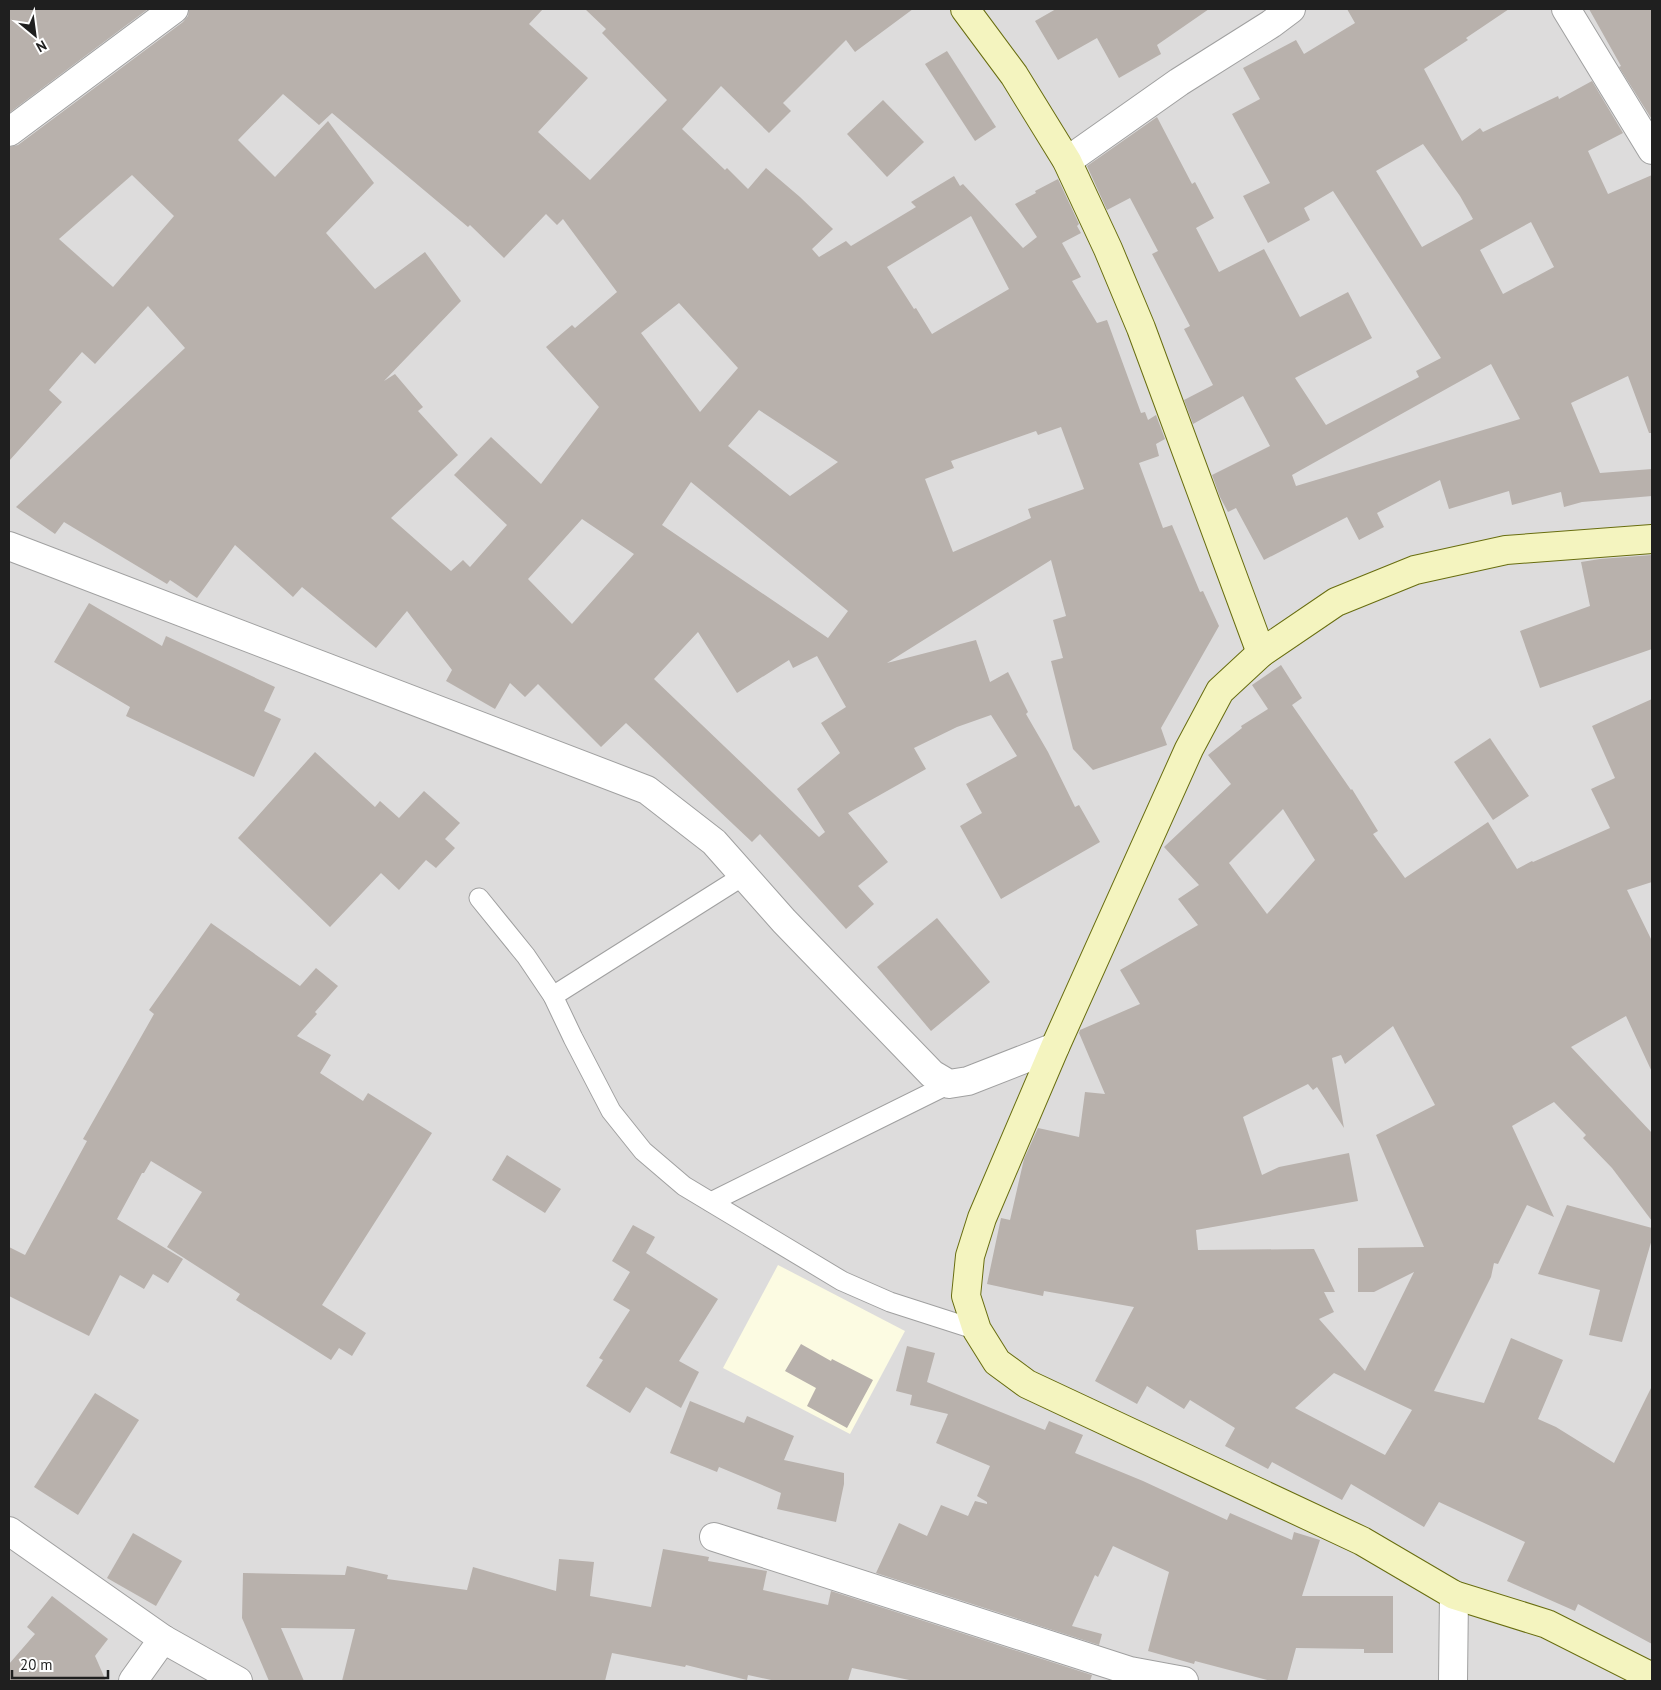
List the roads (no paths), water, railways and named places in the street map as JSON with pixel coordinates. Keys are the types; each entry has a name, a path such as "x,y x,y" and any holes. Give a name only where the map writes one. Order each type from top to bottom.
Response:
{"street":[{"path":"9,132 174,9"},
{"path":"965,9 1014,75 1067,161 1108,249 1140,328 1261,653"},
{"path":"1067,161 1179,82 1271,24 1291,9"},
{"path":"1566,9 1652,150"},
{"path":"1652,539 1506,550 1415,570 1336,602 1261,653 1220,691 1189,749 1055,1047 982,1218 970,1256 966,1296 977,1330 997,1362 1027,1384 1362,1540 1454,1595 1546,1624 1652,1677"},
{"path":"9,546 646,790 714,842 791,928 932,1074 950,1084 968,1081 1055,1047"},
{"path":"9,1531 163,1639 238,1681"},
{"path":"714,1537 1130,1671 1184,1681"},
{"path":"1453,1681 1454,1595"},
{"path":"132,1681 163,1639"}],"lane":[{"path":"553,996 744,876"},
{"path":"478,898 526,956 553,996 611,1111 644,1151 684,1186 842,1281 890,1302 977,1330"},
{"path":"711,1202 950,1084"}]}
